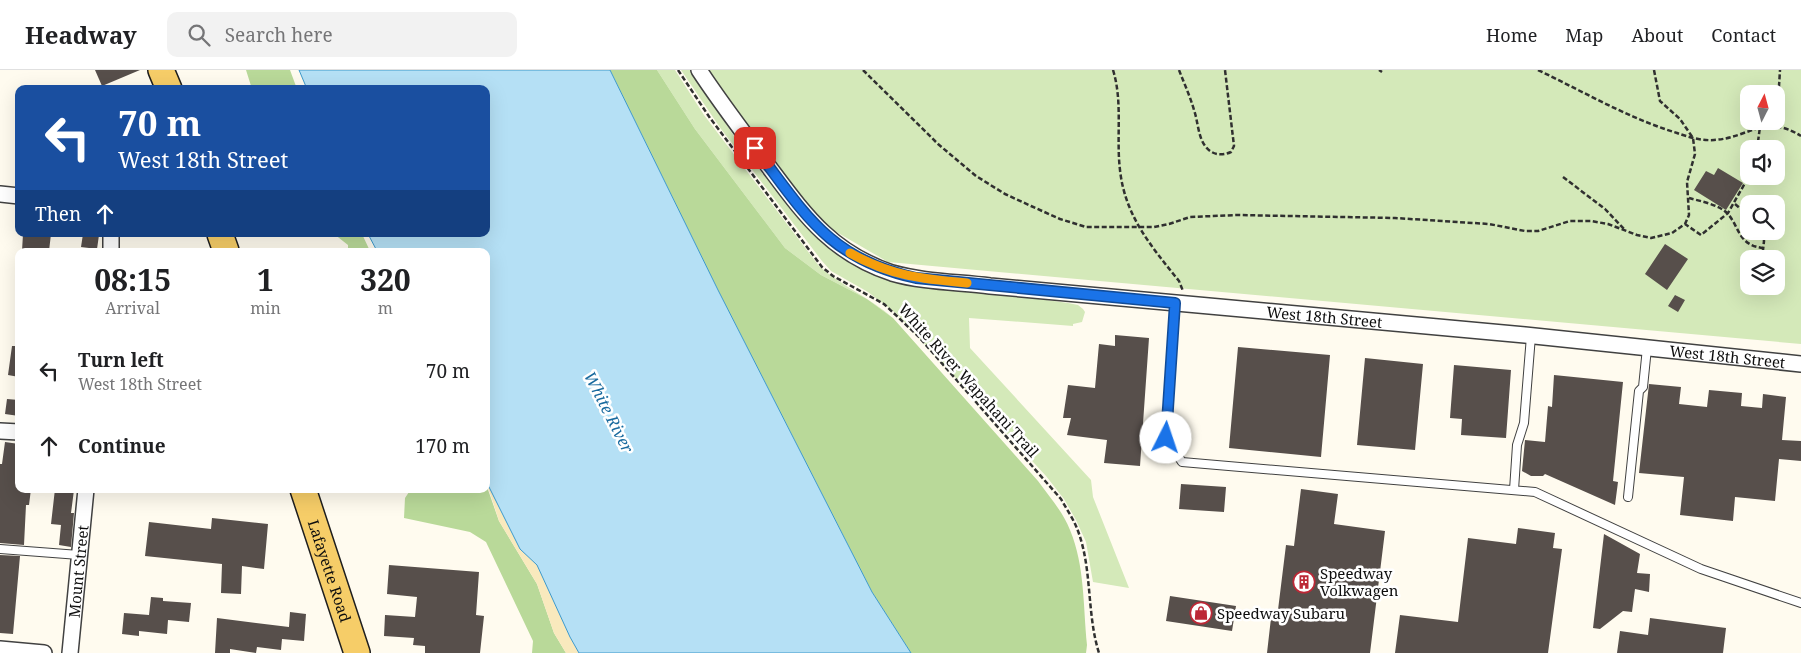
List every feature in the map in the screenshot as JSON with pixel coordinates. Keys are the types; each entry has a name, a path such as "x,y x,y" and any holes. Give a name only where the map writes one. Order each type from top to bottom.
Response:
{"main road":[{"path":"161,70 167,85"},
{"name":"Lafayette Road","path":"304,493 357,653"}],"street":[{"name":"West 18th Street","path":"699,70 802,211 823,234 853,255 880,268 916,278 1531,336 1801,364"},
{"path":"0,194 15,196"},
{"path":"0,430 15,432"},
{"name":"Mount Street","path":"70,653 86,493"},
{"path":"0,648 44,653"}],"lane":[{"path":"1181,304 1166,438 1182,462 1535,492 1701,569 1801,603"},
{"path":"1514,490 1517,445 1524,423 1531,336"},
{"path":"1628,497 1639,391 1643,387 1647,348"},
{"path":"0,549 79,555"}],"path":[{"name":"White River Wapahani Trail","path":"678,70 710,118 822,267 832,276 884,304 918,336 1061,499 1076,526 1085,556 1095,639 1099,653"},
{"path":"863,70 938,144 976,176 1005,194 1060,219 1086,227 1154,227 1190,217 1247,215 1414,219 1489,224 1538,231 1570,221 1591,221 1651,238 1672,233 1684,224 1689,216 1687,182 1695,154 1693,138 1680,119 1660,101 1654,70"},
{"path":"1113,70 1118,84 1120,170 1128,202 1138,226 1179,281 1181,304"},
{"path":"1179,70 1194,109 1202,141 1206,148 1220,155 1230,152 1234,146 1225,70"},
{"path":"1538,70 1650,124 1693,138 1714,140 1747,130"},
{"path":"1779,85 1780,70"},
{"path":"1785,128 1801,136"},
{"path":"1563,177 1605,209 1625,230"},
{"path":"1684,224 1701,235 1728,214 1744,185"},
{"path":"1689,198 1708,203 1728,214 1740,237 1756,247 1763,248 1763,240"},
{"path":"1734,203 1740,208"}],"green space":[{"path":"246,70 290,70 296,85 251,85"},
{"path":"610,70 657,70 695,129 785,248 821,275 867,299 893,318 1038,481 1064,517 1075,544 1083,586 1086,653 911,653 872,592 718,290"},
{"path":"657,70 675,70 704,115 819,266 875,304 893,318 867,299 821,275 785,248 695,129"},
{"path":"681,70 690,70 742,148 797,216 835,253 861,268 882,277 1068,303 1078,305 1083,309 1085,312 1082,322 1073,324 1073,326 969,318 970,348 1091,480 1093,497 1129,588 1093,582 1086,542 1064,499 1046,476 897,314 868,292 831,271 822,261 721,129"},
{"path":"709,70 1801,70 1801,344 888,262 821,223 756,140"},
{"path":"338,237 363,237 369,248 348,248 348,245"},
{"path":"408,493 489,493 499,521 537,584 554,633 566,653 532,653 533,641 486,542 470,532 404,518 405,498"}],"sand":[{"path":"490,489 520,549 537,565 579,653 566,653 554,633 537,584 499,521"}],"water":[{"name":"White River","path":"299,70 610,70 718,290 872,592 911,653 579,653 537,565 520,549 490,489 490,248 375,248 370,237 490,237 490,85 305,85"}],"building":[{"path":"95,70 140,70 104,85 102,85"},
{"path":"1718,168 1740,181 1740,185 1742,185 1726,210 1694,190 1706,171 1714,175"},
{"path":"23,237 51,237 49,248 22,248"},
{"path":"83,237 99,237 97,248 81,247"},
{"path":"1665,244 1688,259 1667,290 1645,274"},
{"path":"1675,295 1685,300 1678,312 1668,306"},
{"path":"1115,335 1149,338 1140,466 1104,463 1107,440 1067,435 1071,418 1063,418 1068,385 1095,388 1099,344 1115,346"},
{"path":"12,346 15,346 15,376 8,375"},
{"path":"1238,347 1330,355 1321,457 1229,448"},
{"path":"1365,358 1423,364 1415,450 1357,445"},
{"path":"1454,365 1511,370 1506,438 1461,435 1462,419 1450,418"},
{"path":"1554,375 1623,382 1613,481 1618,482 1615,505 1545,474 1543,476 1531,476 1522,471 1525,440 1545,442 1548,406 1552,407"},
{"path":"1649,384 1681,387 1679,404 1707,407 1709,390 1742,393 1741,406 1762,408 1763,394 1786,397 1782,440 1801,441 1801,461 1779,459 1775,501 1735,497 1733,521 1680,515 1684,477 1639,473"},
{"path":"7,399 15,400 15,415 5,414"},
{"path":"5,442 15,443 15,493 30,493 29,505 26,505 24,545 0,543 0,464 2,464"},
{"path":"1181,484 1226,487 1224,512 1179,509"},
{"path":"1301,489 1338,494 1334,524 1385,531 1370,653 1267,653 1271,618 1277,618 1286,545 1294,546"},
{"path":"55,493 74,493 71,513 74,513 71,547 59,545 61,525 51,524"},
{"path":"212,518 268,524 264,569 242,566 241,594 221,593 222,564 145,556 149,522 211,529"},
{"path":"1518,528 1555,533 1553,548 1562,549 1548,653 1395,653 1400,615 1458,622 1468,538 1516,544"},
{"path":"1604,534 1640,554 1637,573 1650,574 1649,592 1635,589 1632,612 1623,611 1600,629 1593,628"},
{"path":"0,555 20,556 13,634 0,633"},
{"path":"389,565 479,572 476,615 484,616 480,653 425,653 425,646 413,645 414,638 384,636 385,615 415,617 417,597 387,594"},
{"name":"Speedway Subaru","path":"1170,596 1236,606 1232,631 1166,621"},
{"path":"151,597 163,598 163,601 191,603 189,622 168,620 167,634 139,631 139,636 122,634 124,613 149,615"},
{"path":"290,612 306,614 304,641 282,639 281,650 257,647 256,653 230,649 230,653 215,653 217,618 289,627"},
{"path":"1650,618 1726,628 1723,653 1617,653 1620,631 1648,635"}],"slow traffic":[{"path":"850,253 857,258 898,274 916,278 967,283"}],"place":[{"name":"Speedway Volkwagen","path":"1304,582"},
{"name":"Speedway Subaru","path":"1201,613"}],"route":[{"path":"755,148 798,206 823,234 857,258 880,268 916,278 1175,303 1166,438"}]}
